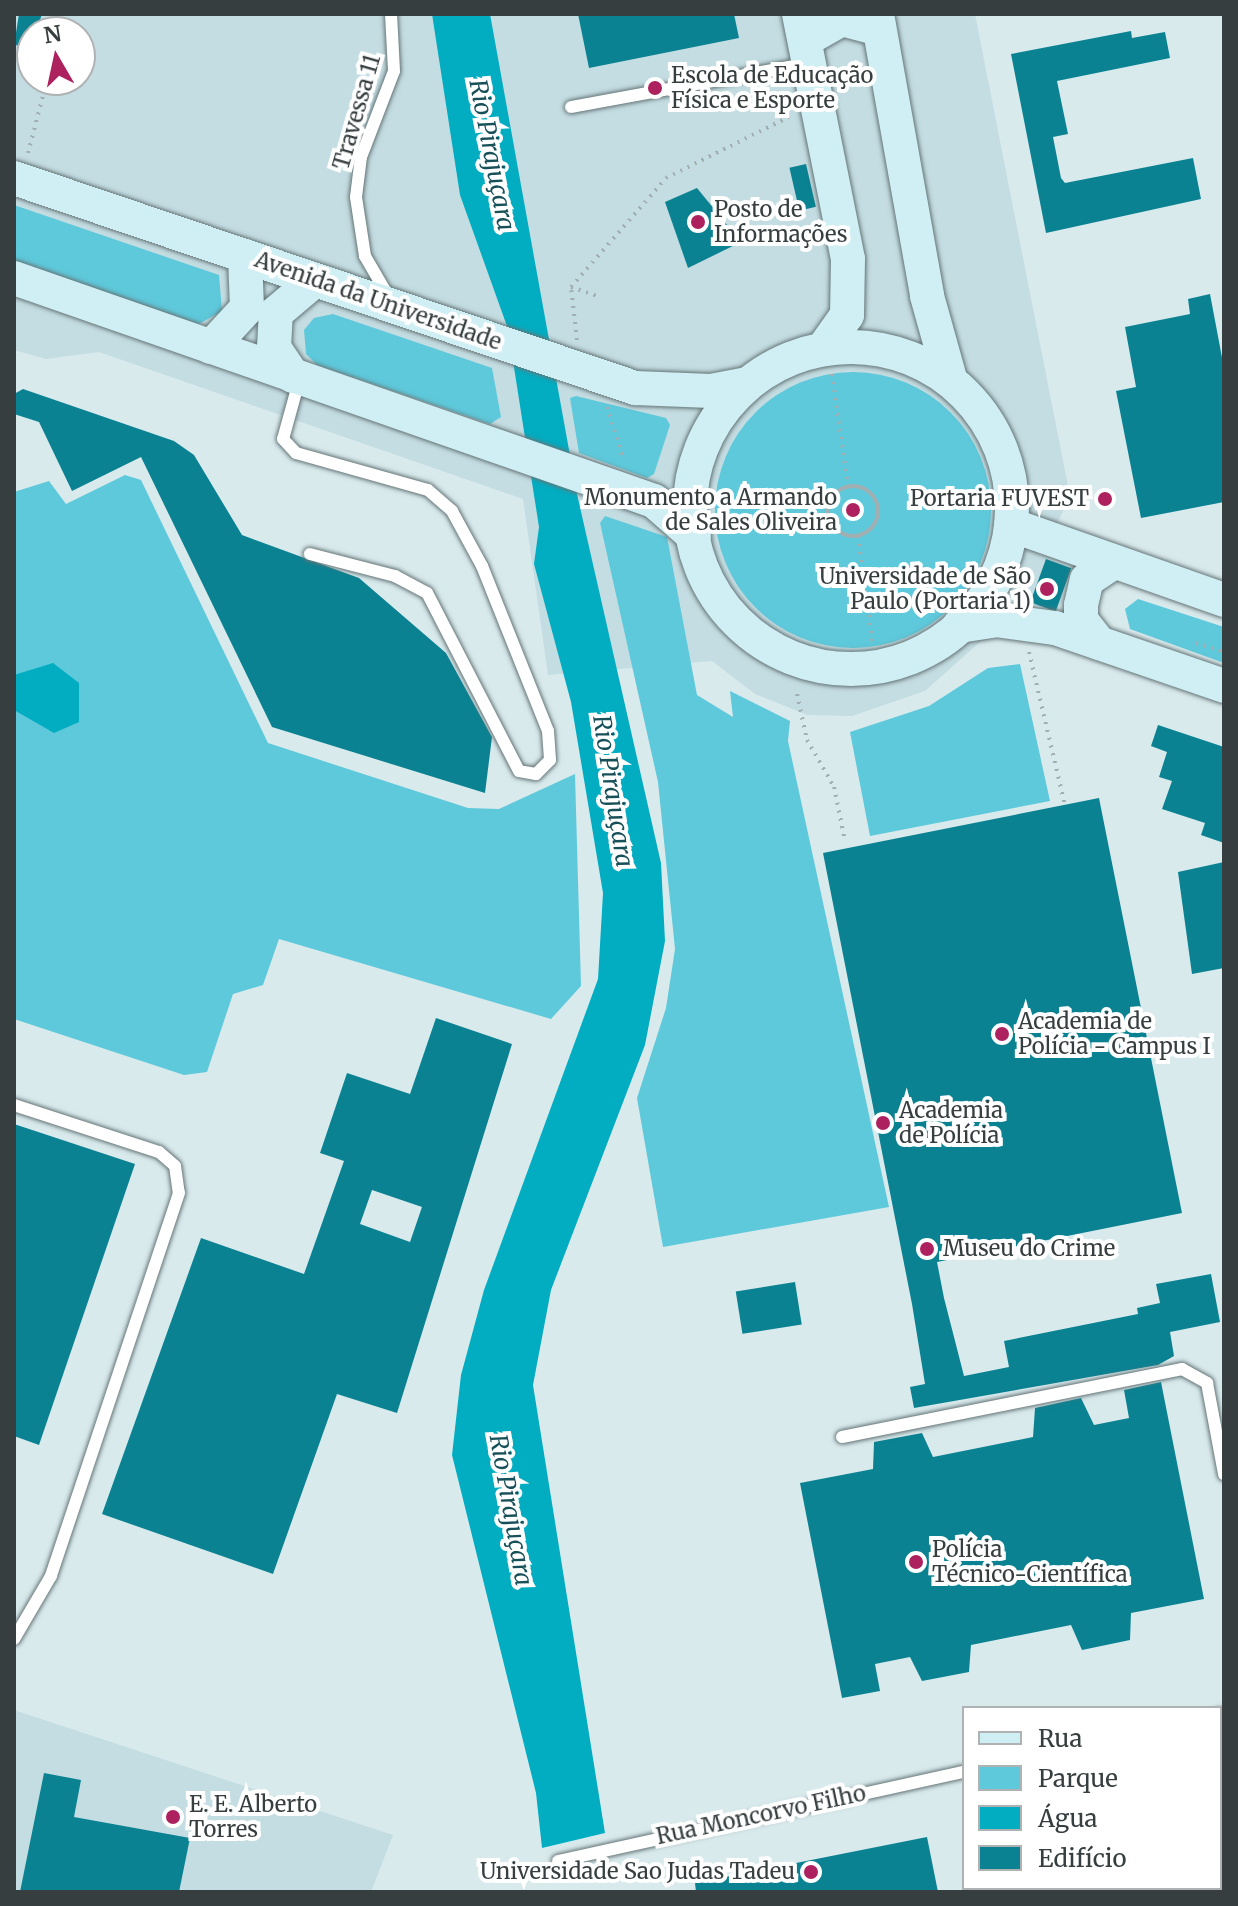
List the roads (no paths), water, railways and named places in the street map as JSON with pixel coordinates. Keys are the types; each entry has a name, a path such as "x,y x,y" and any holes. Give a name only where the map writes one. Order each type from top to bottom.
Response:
{"main road":[{"path":"827,361 847,315 850,278 805,39 842,19 878,22 927,296 949,375 1001,442 1011,525 994,581 959,626 906,659 862,669 819,667 765,649 724,615 709,593 694,536 690,499 698,467 746,384 780,361 827,361 869,348 949,375"},
{"name":"Avenida da Universidade","path":"17,180 588,373 677,392 746,384"},
{"path":"211,347 247,308 245,256"},
{"path":"14,278 654,501 694,536"},
{"path":"296,377 274,348 274,322 285,298 315,280"},
{"path":"1011,525 1224,600"},
{"path":"1099,643 1081,620 1081,605 1087,580 1114,562"},
{"path":"959,626 1017,622 1099,643 1224,686"}],"lane":[{"name":"Travessa 11","path":"391,14 394,71 361,157 356,197 365,256 396,307"},
{"path":"571,107 805,39"},
{"path":"296,377 283,439 296,453 428,490 452,511 482,566 548,731 550,760 536,774 519,771 427,593 395,576 310,554"},
{"path":"14,1105 159,1152 175,1166 179,1193 51,1576 14,1639"},
{"path":"842,1437 1182,1369 1207,1383 1224,1474"},
{"name":"Rua Moncorvo Filho","path":"558,1861 962,1772"}],"water":[{"name":"Rio Pirajuçara","path":"432,14 490,14 577,494 661,863 665,941 645,1045 551,1290 533,1385 605,1833 542,1848 536,1793 452,1455 461,1375 484,1290 598,979 603,893 571,702 534,564 539,527 508,329 460,195"},
{"path":"53,663 79,683 79,722 54,733 14,710 14,675"}],"place":[{"name":"Escola de Educação Física e Esporte","path":"655,88"},
{"name":"Posto de Informações","path":"698,222"},
{"name":"Portaria FUVEST","path":"1105,499"},
{"name":"Monumento a Armando de Sales Oliveira","path":"853,510"},
{"name":"Universidade de São Paulo (Portaria 1)","path":"1047,589"},
{"name":"Academia de Polícia - Campus I","path":"1002,1034"},
{"name":"Academia de Polícia","path":"883,1123"},
{"name":"Museu do Crime","path":"927,1249"},
{"name":"Polícia Técnico-Científica","path":"916,1562"},
{"name":"E. E. Alberto Torres","path":"173,1817"},
{"name":"Universidade Sao Judas Tadeu","path":"811,1872"}]}
